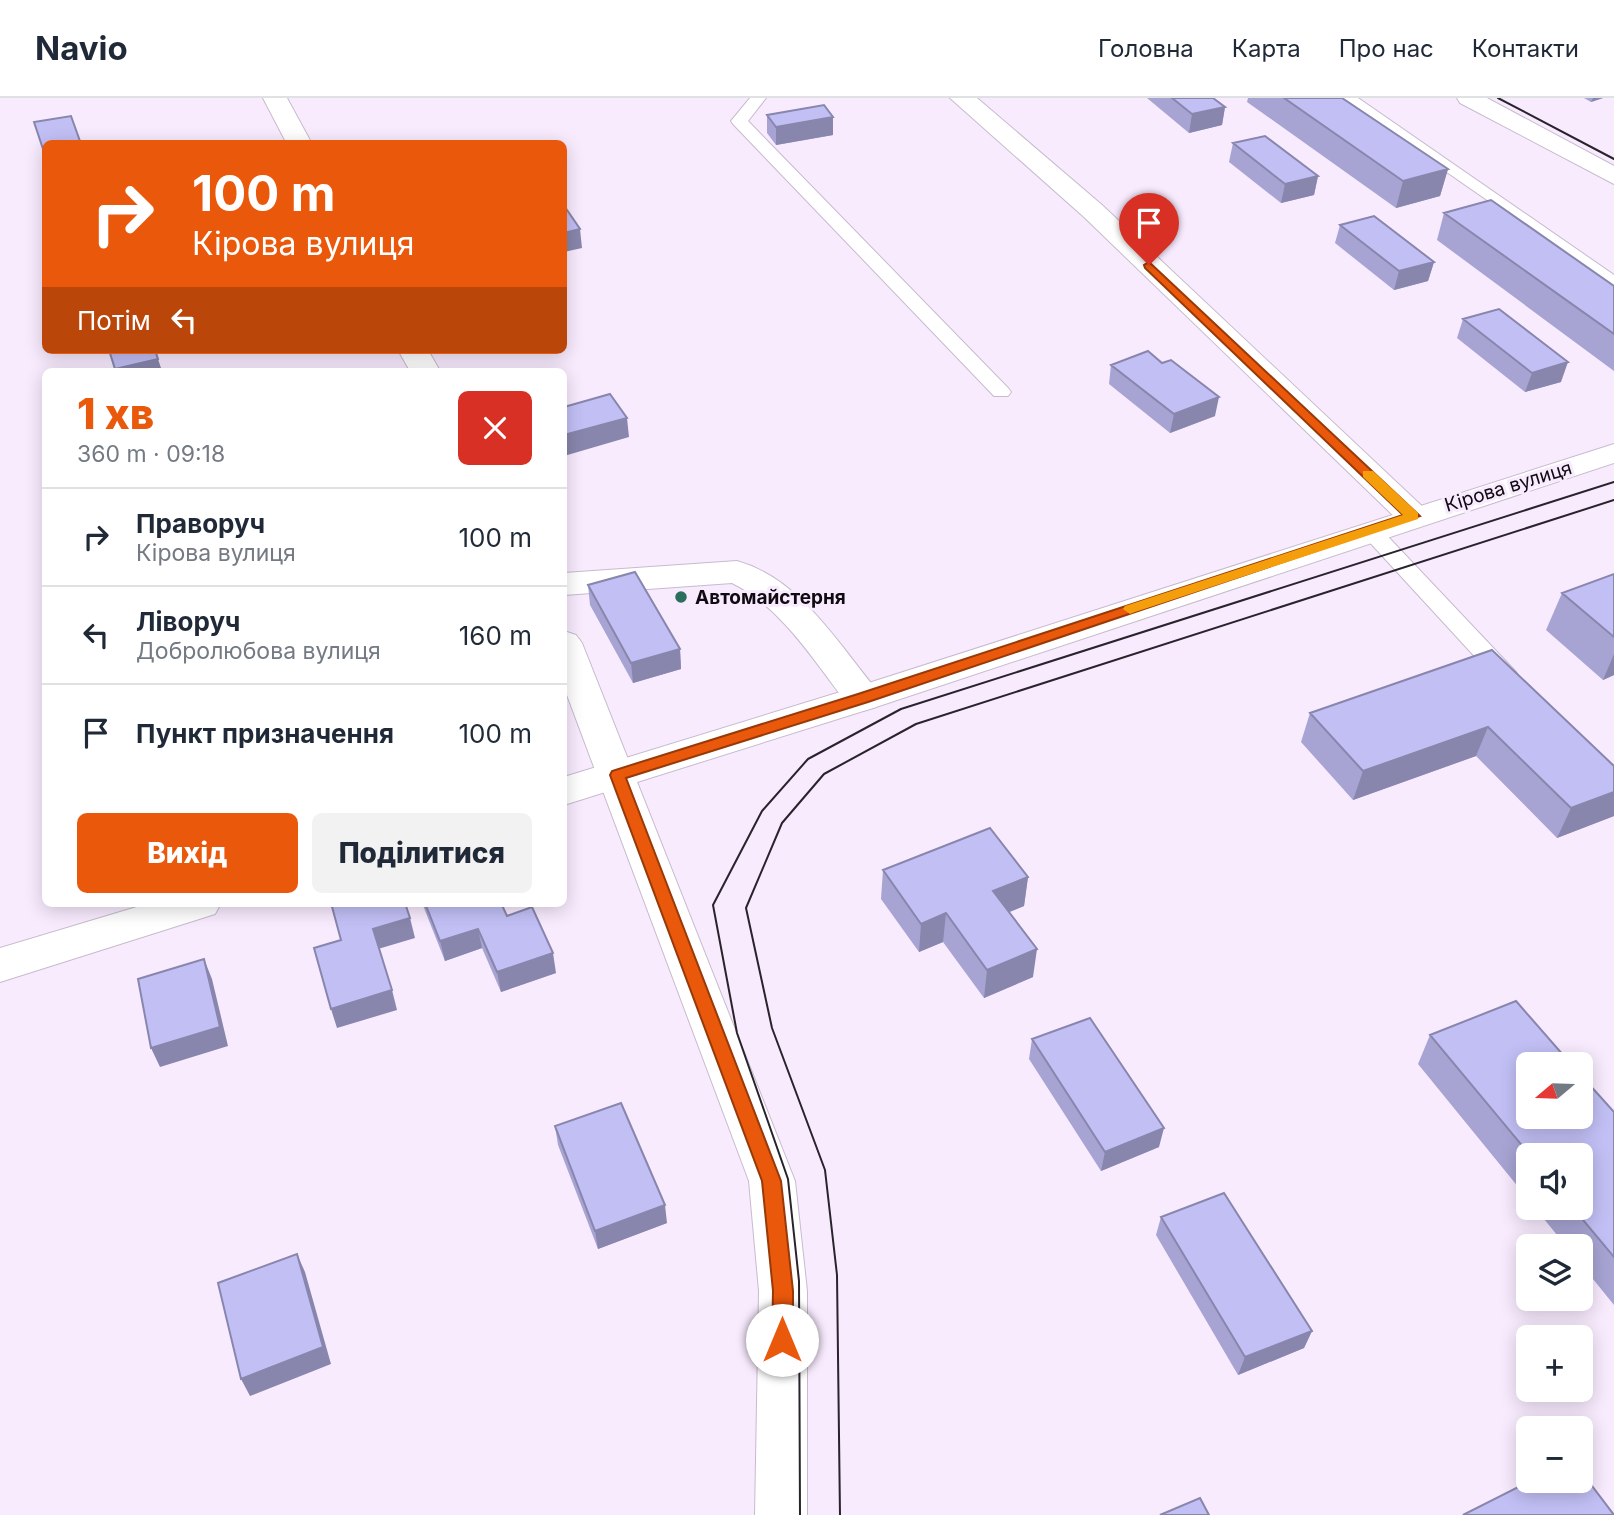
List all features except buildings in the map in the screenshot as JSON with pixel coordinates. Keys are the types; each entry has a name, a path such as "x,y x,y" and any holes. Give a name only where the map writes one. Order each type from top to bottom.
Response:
{"street":[{"path":"275,98 298,140"},
{"path":"962,98 1093,211 1413,516"},
{"path":"1469,98 1614,176"},
{"name":"Кірова вулиця","path":"567,790 863,698 1370,530 1614,453"},
{"path":"567,584 737,572 766,586 788,606 863,698"},
{"path":"567,650 772,1181 783,1291 781,1515"},
{"path":"0,965 188,907"}],"lane":[{"path":"758,98 739,121 1001,392"},
{"path":"1348,98 1614,283"},
{"path":"1370,530 1520,690"}],"tram line":[{"path":"1498,98 1614,159"},
{"path":"800,1515 799,1281 788,1179 737,1033 713,905 762,811 808,759 901,709 1614,482"},
{"path":"840,1515 837,1275 825,1170 772,1028 746,908 782,823 824,774 916,724 1614,500"}],"slow traffic":[{"path":"1130,609 1413,516 1368,474"}],"place":[{"name":"Автомайстерня","path":"681,597"}],"route":[{"path":"782,1340 783,1291 772,1181 617,775 863,698 1413,516 1149,265"}]}
